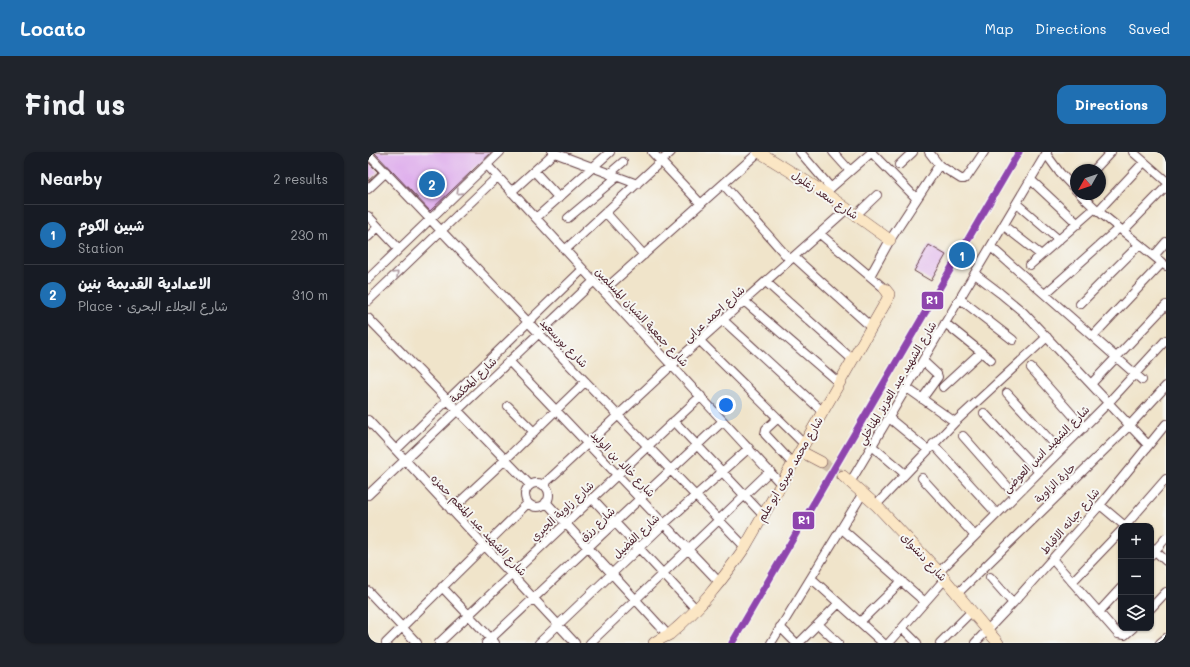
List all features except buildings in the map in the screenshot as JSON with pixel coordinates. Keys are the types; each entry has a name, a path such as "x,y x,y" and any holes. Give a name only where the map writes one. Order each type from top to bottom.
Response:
{"street":[{"path":"368,279 500,152"},
{"path":"511,192 553,152 637,184"},
{"path":"536,218 610,152"},
{"path":"652,152 701,204"},
{"path":"565,250 671,152"},
{"path":"604,291 759,152"},
{"name":"شارع سعد زغلول","path":"759,152 828,190 851,212 890,240"},
{"path":"800,152 828,190 871,152 916,198"},
{"path":"833,152 850,171"},
{"path":"899,165 912,152"},
{"path":"929,152 939,165 961,179 968,177 984,152"},
{"path":"1100,164 1111,152"},
{"path":"1133,152 1166,181"},
{"path":"1047,153 1060,173 1070,184"},
{"name":"شارع الشهيد عبد العزيز المناخلي","path":"847,479 872,446 1047,153"},
{"name":"شارع بورسعيد","path":"368,154 585,382 745,546"},
{"path":"568,218 613,176 623,162"},
{"path":"1030,264 1097,210 1144,162"},
{"name":"شارع جمعية الشبان المسلمين","path":"487,165 781,484"},
{"path":"870,276 916,198 939,165"},
{"path":"534,171 558,198"},
{"path":"368,189 386,172"},
{"path":"368,301 498,177"},
{"path":"1031,180 1078,224"},
{"path":"724,184 792,259 872,327"},
{"path":"1045,294 1121,230 1166,187"},
{"name":"شارع احمد عرابى","path":"543,485 672,365 820,234 877,195"},
{"path":"1086,200 1164,265 1093,336"},
{"path":"1017,204 1059,240"},
{"path":"606,213 644,255"},
{"path":"368,216 399,249"},
{"path":"1004,226 1041,256"},
{"path":"368,237 378,227"},
{"path":"820,234 885,289"},
{"path":"1154,256 1166,242"},
{"path":"1080,304 1139,245"},
{"path":"991,247 1142,380"},
{"path":"396,450 583,269"},
{"path":"974,274 1011,301 1109,402 1148,445"},
{"name":"شارع المحكمة","path":"368,495 594,281"},
{"path":"766,282 853,360"},
{"name":"شارع محمد صبرى ابو علم","path":"654,643 667,639 696,609 720,583 745,546 889,297 889,294 885,289"},
{"path":"960,299 1013,340"},
{"path":"744,301 839,383"},
{"path":"1091,384 1166,305"},
{"path":"368,318 530,486"},
{"path":"723,320 822,412"},
{"path":"945,323 991,360"},
{"path":"876,505 955,422 1047,337"},
{"path":"700,340 778,418 802,447 821,462"},
{"name":"شارع الشهيد انس العوضى","path":"889,643 925,602 942,575 975,536 1084,428 1166,340"},
{"path":"944,387 981,352"},
{"name":"شارع خالد بن الوليد","path":"509,361 720,583"},
{"path":"922,399 938,377 937,374 923,361"},
{"path":"1030,368 1084,428"},
{"path":"451,510 585,382"},
{"name":"حارة الزاوية","path":"957,594 1130,425 1166,386"},
{"path":"906,388 955,422"},
{"path":"1007,393 1060,451"},
{"name":"شارع زاوية الجبري","path":"439,643 701,396"},
{"path":"508,406 534,432"},
{"path":"984,413 1039,472"},
{"path":"778,418 766,429 765,434 793,464"},
{"path":"889,418 931,447 997,514"},
{"name":"شارع الشهيد عبد المنعم حمزه","path":"368,420 574,643"},
{"path":"674,421 763,515"},
{"name":"شارع رزق","path":"490,642 533,599 723,421"},
{"name":"شارع جبانه الاقباط","path":"975,643 1013,603 1100,505 1148,445 1165,429"},
{"path":"963,436 1015,496"},
{"path":"872,446 905,474"},
{"name":"شارع الفضيل","path":"539,643 664,524 749,448"},
{"path":"590,643 770,471"},
{"path":"922,478 975,536"},
{"name":"شارع دنشواى","path":"847,479 876,505 942,575 998,643"},
{"path":"1128,523 1166,479"},
{"path":"536,483 543,485 548,493 548,499 546,502 539,506 528,503 525,496 527,488 536,483"},
{"path":"771,643 863,493"},
{"path":"592,498 696,609"},
{"path":"546,502 635,600 667,639"},
{"path":"386,643 528,503"},
{"path":"1100,505 1121,523"},
{"path":"842,529 925,602"},
{"path":"1072,582 1118,534"},
{"path":"1154,549 1166,538"},
{"path":"1154,552 1166,561"},
{"path":"1052,559 1118,634 1125,635 1129,631"},
{"path":"990,577 1013,603"},
{"path":"811,578 883,643"},
{"path":"860,622 902,581"},
{"path":"442,587 490,642"},
{"path":"368,591 416,643"},
{"path":"1099,612 1118,591"},
{"path":"1154,605 1166,592"},
{"path":"780,627 798,643 839,603"},
{"path":"940,643 972,611"},
{"path":"818,624 838,643"},
{"path":"902,628 917,643"},
{"path":"1160,643 1166,638"}],"tunnel":[{"path":"821,462 843,476"}],"transit line":[{"name":"R1","path":"732,643 1019,152"}],"place":[{"name":"الاعدادية القديمة بنين","path":"432,184"},
{"name":"شبين الكوم","path":"962,255"}]}
